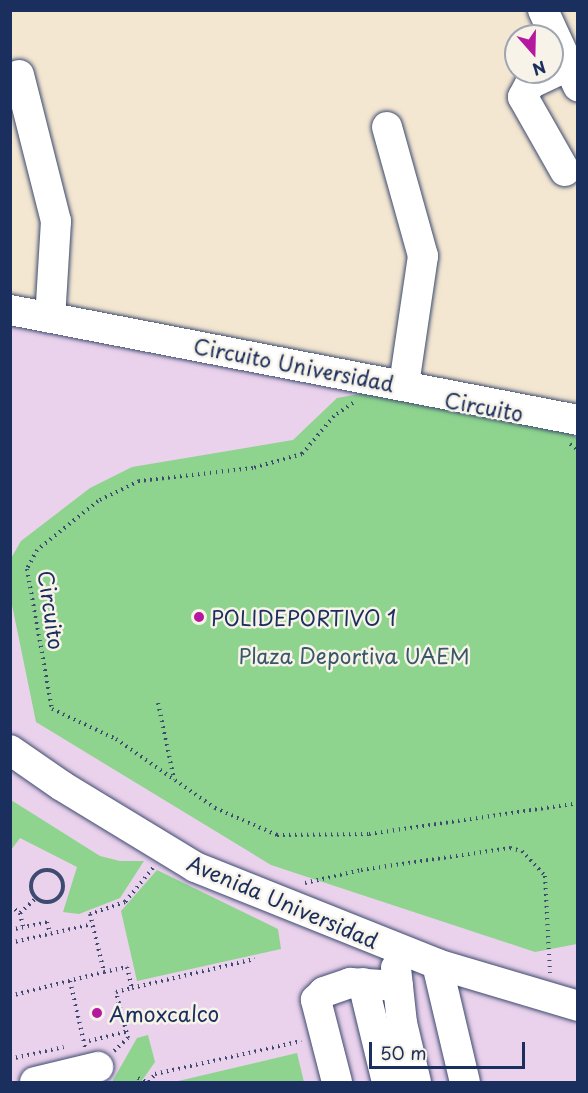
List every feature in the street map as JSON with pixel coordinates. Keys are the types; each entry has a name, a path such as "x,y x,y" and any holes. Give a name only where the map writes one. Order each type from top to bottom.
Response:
{"street":[{"path":"543,10 573,76 530,84 523,97 565,171"},
{"path":"20,75 56,221 50,318"},
{"path":"387,127 423,256 404,385"},
{"name":"Circuito Universidad","path":"10,310 404,385 571,430"},
{"name":"Avenida Universidad","path":"10,750 62,786 195,867 437,964 565,1002"},
{"path":"393,947 416,1083"},
{"path":"437,964 465,1083"},
{"path":"337,1083 316,1000 324,992 363,984 398,986"},
{"path":"363,984 387,1083"},
{"path":"35,1083 91,1059"}],"path":[{"name":"Circuito","path":"359,403 348,404 334,416 302,454 253,468 138,481 98,501 37,550 27,569 52,709 116,739 215,808 277,835 369,834 578,803"},
{"path":"571,430 578,450"},
{"path":"158,703 174,779"},
{"path":"261,894 361,870 510,848 522,851 545,876 565,1002"},
{"path":"104,972 90,914 125,902 156,865"},
{"path":"50,871 59,876 63,886 59,897 45,902 36,898 31,884 36,875 50,871"},
{"path":"20,913 36,898"},
{"path":"10,906 20,913 23,927"},
{"path":"10,930 47,922 50,934"},
{"path":"10,943 92,924"},
{"path":"10,1059 91,1059 128,1038 116,992 255,958"},
{"path":"10,996 127,967 132,988"},
{"path":"70,981 91,1059"},
{"path":"91,1059 109,1035 126,1032"},
{"path":"138,1078 147,1083 155,1074 300,1039 303,1050"}],"shaded area":[{"path":"10,320 577,425 577,1082 11,1082"}],"green space":[{"name":"Plaza Deportiva UAEM","path":"381,390 561,427 578,439 577,944 535,952 271,865 36,722 11,600 10,560 21,541 90,488 132,467 293,440 337,398"},
{"path":"11,800 100,856 120,861 144,861 120,898 79,914 63,912 77,867 20,838 11,850"},
{"path":"157,870 278,929 281,949 137,981 121,911"},
{"path":"148,1035 155,1062 141,1082 112,1082 137,1038"},
{"path":"297,1053 304,1082 174,1082"}],"place":[{"name":"POLIDEPORTIVO 1","path":"199,617"},
{"name":"Amoxcalco","path":"97,1013"}]}
